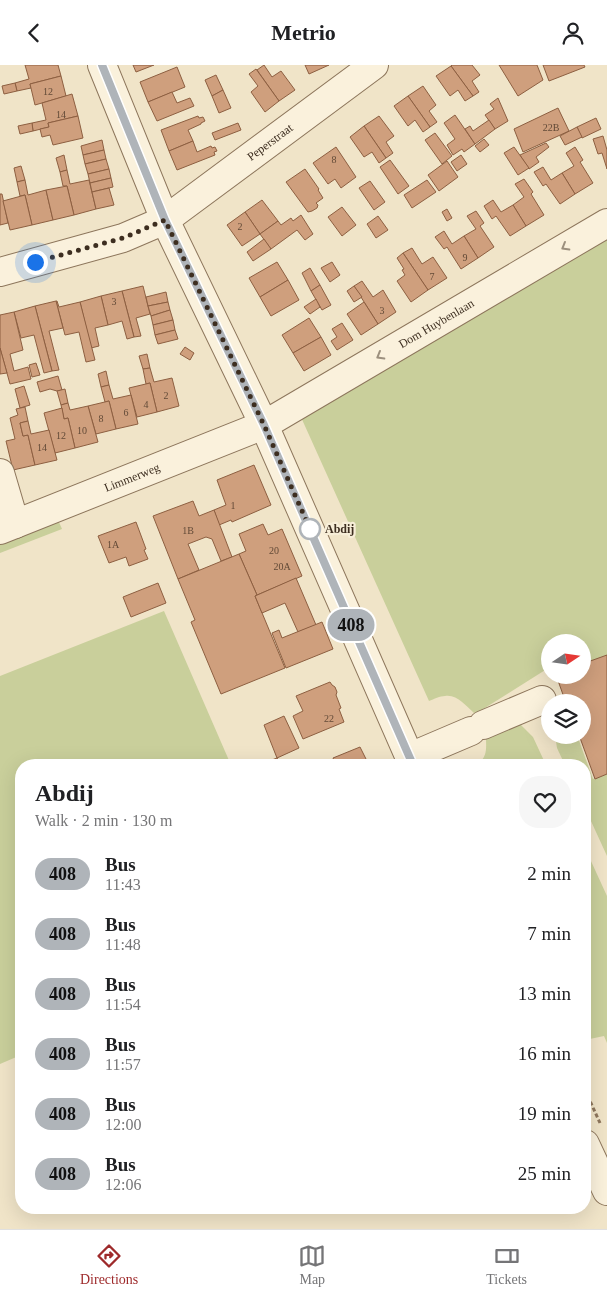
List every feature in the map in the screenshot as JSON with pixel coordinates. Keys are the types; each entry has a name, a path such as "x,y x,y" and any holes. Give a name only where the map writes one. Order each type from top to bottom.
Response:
{"street":[{"path":"102,65 165,220 264,425 410,759"},
{"name":"Peperstraat","path":"0,272 123,238 165,220 374,65"},
{"name":"Dom Huybenlaan","path":"264,425 607,223"},
{"name":"Limmerweg","path":"8,527 264,425"},
{"path":"0,473 8,527"},
{"path":"415,759 477,728 541,701"},
{"path":"594,1137 607,1191"}],"path":[{"path":"591,1121 594,1137"}],"green space":[{"path":"607,234 607,658 591,665 591,634 541,634 541,673 480,711 474,713 461,701 449,696 429,701 300,415"},
{"path":"58,520 62,529 0,553 0,542"},
{"path":"164,611 228,759 15,759 15,1058 0,1064 0,676"},
{"path":"507,724 521,725 533,737 543,759 483,759 486,749 486,736"},
{"path":"556,744 580,744 586,759 562,759"},
{"path":"607,773 607,856 591,821 591,774 593,779"},
{"path":"591,861 607,896 607,1043 604,1036 591,1039"}],"building":[{"path":"25,65 58,65 61,76 30,84 31,88 17,91 15,83 29,79"},
{"path":"133,65 154,65 136,72"},
{"path":"264,65 272,77 281,71 295,90 279,101 257,70"},
{"path":"305,65 329,65 309,74"},
{"path":"452,65 472,65 480,75 472,81 479,92 473,96"},
{"path":"499,65 537,65 543,80 518,96"},
{"path":"543,65 584,65 585,67 549,81"},
{"path":"451,66 473,96 465,101 458,90 450,96 436,76"},
{"path":"177,67 185,87 148,102 140,82"},
{"path":"256,69 279,101 265,112 251,92 258,86 249,74"},
{"path":"216,75 223,90 212,96 205,80"},
{"path":"61,76 66,96 35,105 30,84"},
{"path":"15,83 17,91 4,94 2,86"},
{"path":"423,86 436,105 429,111 437,122 430,127 408,96"},
{"path":"223,90 231,108 219,113 212,96"},
{"path":"172,92 177,103 190,98 194,106 157,121 148,102"},
{"path":"72,94 78,116 48,123 49,127 33,131 32,123 46,120 42,103"},
{"path":"408,96 430,127 423,132 415,120 408,126 394,106"},
{"path":"498,98 508,121 495,129 485,115 494,109 490,104"},
{"path":"558,108 569,131 523,152 514,129"},
{"path":"455,115 475,144 464,152 462,149 453,155 447,145 455,139 444,123"},
{"path":"78,116 83,138 53,145 50,135 42,137 40,129 49,127 48,123"},
{"path":"198,116 199,118 203,117 205,121 188,130 193,141 169,151 161,130"},
{"path":"379,116 394,136 386,142 393,153 386,158 364,126"},
{"path":"596,118 601,129 582,138 577,127"},
{"path":"489,120 495,129 475,144 465,129 470,126 473,131"},
{"path":"32,123 33,131 20,134 18,126"},
{"path":"238,123 241,130 215,140 212,133"},
{"path":"364,126 386,158 379,163 372,152 364,157 350,137"},
{"path":"577,127 582,137 565,145 560,136"},
{"path":"435,133 452,156 442,164 425,140"},
{"path":"603,136 607,150 607,169 602,153 598,154 593,139"},
{"path":"484,139 489,145 480,152 475,146"},
{"path":"102,140 104,150 83,155 81,146"},
{"path":"193,141 197,152 211,146 212,148 215,147 217,151 214,152 215,155 177,170 169,151"},
{"path":"546,143 549,147 536,157 539,162 529,169 520,155"},
{"path":"336,147 356,177 341,188 335,179 328,184 313,163"},
{"path":"514,147 529,168 518,175 504,153"},
{"path":"575,147 583,160 580,162 593,183 575,194 562,173 574,166 566,153"},
{"path":"104,150 106,159 85,164 83,155"},
{"path":"64,155 67,170 60,172 56,158"},
{"path":"461,155 467,164 457,171 451,162"},
{"path":"106,159 109,169 88,174 85,164"},
{"path":"390,160 409,186 398,194 380,167"},
{"path":"447,161 458,177 439,191 428,175"},
{"path":"21,166 25,180 17,182 14,168"},
{"path":"543,167 551,180 562,173 575,194 560,204 546,184 543,186 534,172"},
{"path":"109,169 111,178 90,183 88,174"},
{"path":"305,169 323,198 316,203 318,205 317,208 308,212 286,182"},
{"path":"67,170 70,184 89,180 96,209 74,215 67,186 63,186 60,172"},
{"path":"111,178 113,187 92,192 90,183"},
{"path":"524,179 533,192 531,194 544,215 526,226 513,205 524,197 515,184"},
{"path":"25,180 28,195 46,190 53,220 32,225 25,195 20,196 17,182"},
{"path":"427,180 436,192 412,208 404,195"},
{"path":"370,181 385,202 374,210 359,188"},
{"path":"67,186 74,215 53,220 46,190"},
{"path":"109,188 114,205 96,209 92,192"},
{"path":"0,194 2,194 8,223 0,225"},
{"path":"25,195 32,225 10,230 3,201"},
{"path":"262,200 278,221 260,234 245,212"},
{"path":"493,200 501,212 513,205 526,226 510,236 496,216 492,219 484,206"},
{"path":"342,207 356,225 342,236 328,217"},
{"path":"447,209 452,218 447,221 442,212"},
{"path":"476,211 484,223 480,226 494,247 478,258 464,236 476,229 467,216"},
{"path":"245,212 260,234 242,246 227,225"},
{"path":"301,215 313,234 305,240 297,230 271,249 260,234 278,221 281,225 291,218 293,221"},
{"path":"378,216 388,230 376,238 367,224"},
{"path":"444,231 452,244 464,236 478,258 461,269 447,247 444,249 435,237"},
{"path":"264,239 271,249 253,261 247,252"},
{"path":"412,248 422,264 433,257 447,278 428,290 403,253"},
{"path":"403,253 428,290 411,302 397,281 405,275 402,270 404,269 397,258"},
{"path":"277,262 288,280 260,297 249,278"},
{"path":"332,262 340,275 330,282 321,268"},
{"path":"310,268 320,285 311,291 302,273"},
{"path":"288,280 299,300 271,316 260,297"},
{"path":"362,281 373,297 383,290 396,312 378,324 354,286"},
{"path":"320,285 331,305 322,310 311,291"},
{"path":"143,286 150,314 136,318 141,336 134,337 122,291"},
{"path":"354,286 362,297 354,302 347,291"},
{"path":"122,291 134,337 127,339 122,321 108,325 101,296"},
{"path":"166,292 168,302 148,306 146,297"},
{"path":"101,296 108,325 95,328 99,346 91,348 80,302"},
{"path":"316,299 320,307 310,314 304,307"},
{"path":"56,301 59,307 80,302 95,360 86,362 79,332 65,335"},
{"path":"56,301 63,328 49,331 59,370 52,371 35,306"},
{"path":"168,302 170,310 151,316 148,306"},
{"path":"364,302 378,324 361,335 347,314"},
{"path":"35,306 52,371 44,373 34,335 21,338 14,312"},
{"path":"170,310 173,320 153,325 151,316"},
{"path":"14,312 23,350 10,354 14,371 28,367 31,379 10,384 0,348 0,315"},
{"path":"309,318 321,337 293,353 282,335"},
{"path":"173,320 175,330 155,335 153,325"},
{"path":"342,323 353,340 337,350 331,341 337,337 332,329"},
{"path":"175,330 178,339 158,344 155,335"},
{"path":"321,337 331,355 304,371 293,353"},
{"path":"185,347 194,353 190,360 180,354"},
{"path":"0,348 7,373 0,374"},
{"path":"147,354 150,368 143,369 139,356"},
{"path":"36,363 40,375 32,377 29,365"},
{"path":"150,368 154,382 172,378 179,406 157,412 150,383 146,384 143,369"},
{"path":"106,371 109,385 101,387 98,374"},
{"path":"58,376 62,390 50,389 40,392 37,382"},
{"path":"150,383 157,412 137,417 129,388"},
{"path":"109,385 113,399 131,395 138,424 116,429 109,401 105,402 101,387"},
{"path":"24,386 30,405 20,408 15,389"},
{"path":"65,389 68,403 61,405 57,391"},
{"path":"109,401 116,429 96,434 88,406"},
{"path":"68,403 70,410 88,406 98,442 75,448 68,418 64,419 61,405"},
{"path":"25,407 28,421 20,423 23,436 28,435 35,465 13,470 6,441 15,439 10,418 18,415 16,409"},
{"path":"62,408 64,419 68,418 75,448 55,453 44,413"},
{"path":"28,421 31,434 49,430 57,460 35,465 28,435 23,436 20,423"},
{"path":"254,465 271,505 232,522 231,520 219,525 214,510 226,505 217,480"},
{"path":"193,501 199,516 214,510 232,557 221,561 212,539 206,537 188,544 199,570 178,579 153,516"},
{"path":"136,522 148,559 129,566 126,557 109,563 98,536"},
{"path":"263,524 268,535 282,529 302,576 257,595 239,554 246,551 239,534"},
{"path":"239,554 285,668 221,694 191,622 195,620 178,579"},
{"path":"296,578 316,625 298,632 285,603 262,613 255,596"},
{"path":"158,583 166,603 131,617 123,597"},
{"path":"322,622 333,649 286,668 272,633 279,630 282,638"},
{"path":"607,655 607,774 595,779 591,768 591,759 588,759 582,744 591,744 591,694 563,694 559,684 591,684 591,661"},
{"path":"330,682 337,692 336,695 341,708 339,709 344,722 303,739 293,716 303,711 296,696"},
{"path":"284,716 299,748 277,758 264,725"},
{"path":"360,747 366,759 333,759"}],"bus line":[{"name":"408","path":"102,65 165,220 264,425 410,759"}],"place":[{"name":"Abdij","path":"310,529"}],"route":[{"path":"35,262 123,238 165,220 264,425 310,529"}]}
